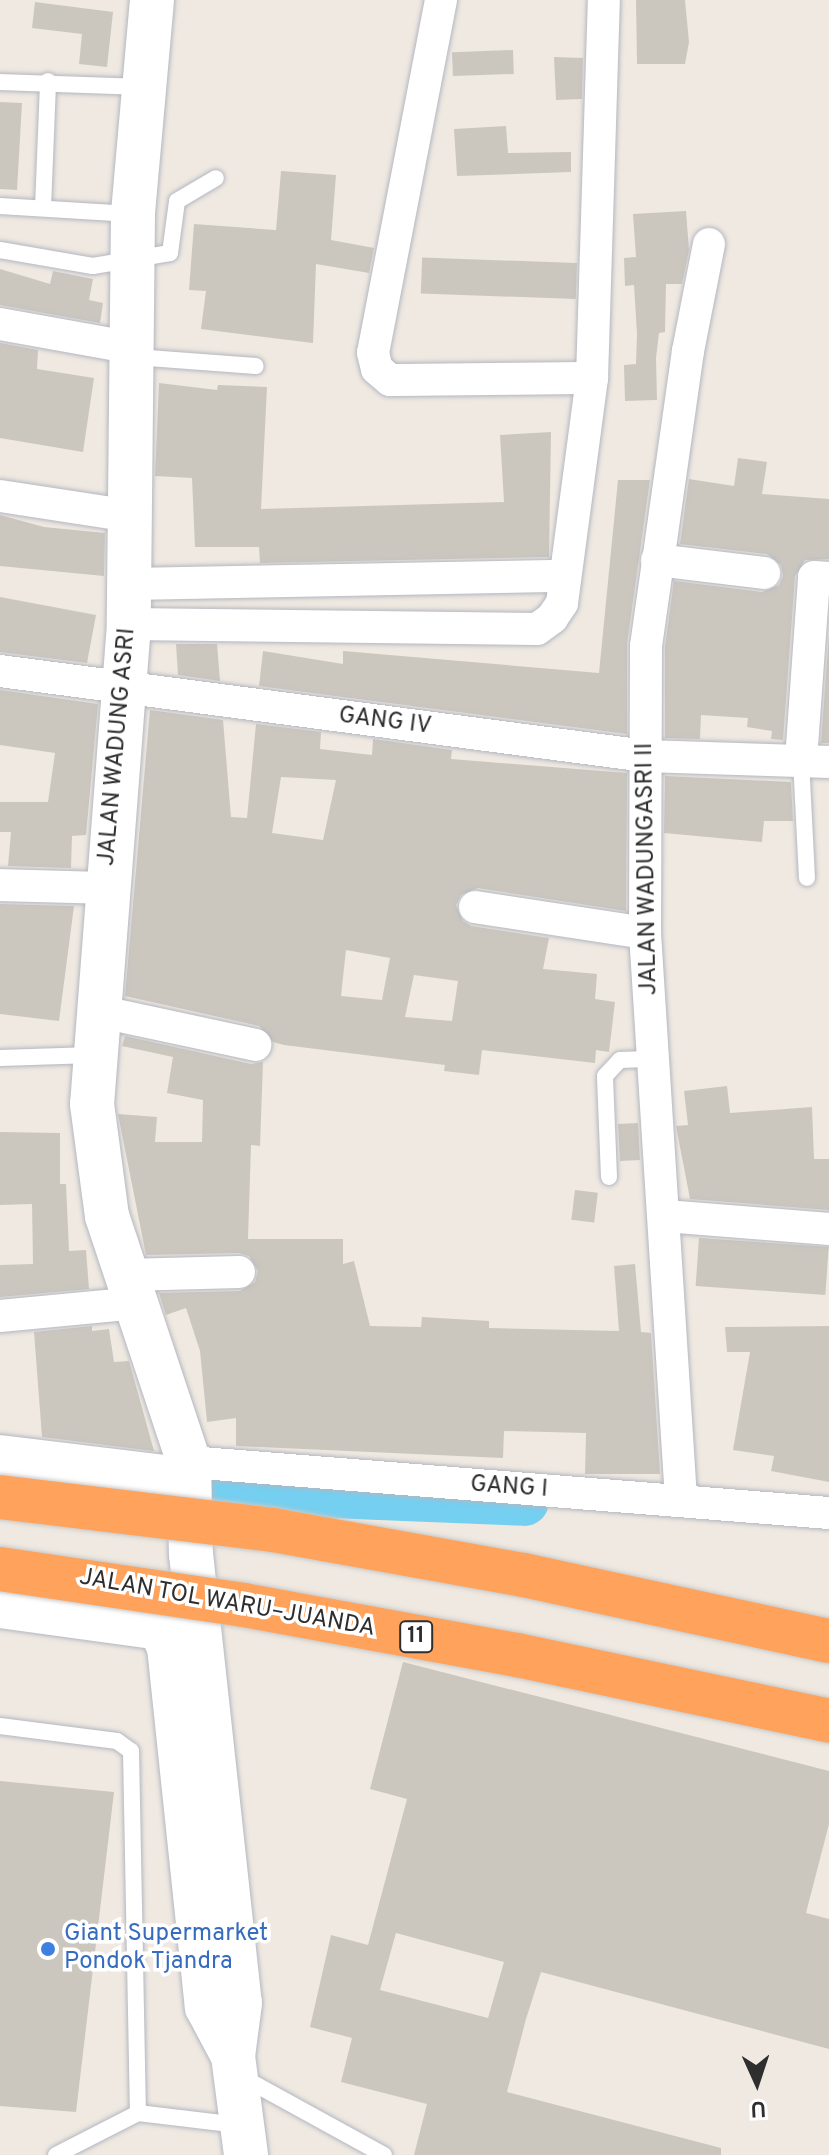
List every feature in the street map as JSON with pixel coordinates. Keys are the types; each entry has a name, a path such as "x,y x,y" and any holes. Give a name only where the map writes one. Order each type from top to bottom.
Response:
{"highway":[{"path":"0,1497 273,1530 523,1575 829,1641"},
{"name":"JALAN TOL WARU–JUANDA","path":"0,1569 487,1650 829,1721"}],"main road":[{"name":"JALAN WADUNG ASRI","path":"152,0 133,214 129,352 129,604 93,1055 96,1155 107,1216 189,1471 191,1554 240,2003 234,2065"},
{"path":"0,1457 189,1471"},
{"path":"160,1628 168,1616 178,1573 191,1554"},
{"path":"0,1606 160,1628"},
{"path":"160,1628 169,1647 207,2007 234,2065 245,2141"}],"street":[{"path":"441,0 373,353 377,369 390,380 592,378"},
{"path":"129,604 537,629 562,603 592,378 604,0"},
{"name":"JALAN WADUNGASRI II","path":"681,1499 645,933 646,646 657,560 709,244"},
{"path":"0,324 129,352"},
{"path":"0,496 130,516"},
{"path":"657,560 764,573"},
{"path":"129,604 565,576"},
{"path":"815,761 814,577 829,578"},
{"name":"GANG IV","path":"0,671 646,756 815,761"},
{"path":"0,885 105,888"},
{"path":"475,907 645,933"},
{"path":"97,1011 255,1045"},
{"path":"665,1216 829,1229"},
{"path":"0,1316 132,1289 239,1272"},
{"name":"GANG I","path":"189,1471 681,1499 829,1513"}],"lane":[{"path":"43,208 48,81"},
{"path":"0,82 48,81 144,87"},
{"path":"0,250 93,266 171,252 177,201 216,178"},
{"path":"0,206 133,214"},
{"path":"129,352 256,366"},
{"path":"807,878 815,761"},
{"path":"0,1058 93,1055"},
{"path":"609,1177 605,1076 620,1060 653,1059"},
{"path":"0,1726 117,1741 133,1758 138,2113"},
{"path":"234,2065 384,2155"},
{"path":"56,2155 138,2113 245,2141"}],"building":[{"path":"636,0 685,0 689,42 685,64 637,64"},
{"path":"35,2 113,12 107,67 79,64 82,34 32,28"},
{"path":"513,50 514,74 453,76 452,52"},
{"path":"554,57 583,58 582,99 556,100"},
{"path":"0,102 22,103 17,190 0,189"},
{"path":"506,126 508,153 571,152 571,172 457,176 454,129"},
{"path":"281,171 336,175 331,240 374,248 369,273 316,264 313,343 201,329 206,291 189,290 194,224 276,230"},
{"path":"686,211 689,250 682,284 666,284 665,332 659,333 656,358 657,400 625,401 624,365 636,364 634,285 625,286 624,258 636,257 633,214"},
{"path":"422,258 577,263 576,299 421,294"},
{"path":"0,269 50,284 53,271 93,279 89,300 103,303 100,323 0,305"},
{"path":"0,343 38,350 37,369 94,378 83,452 0,438"},
{"path":"159,383 217,390 218,385 267,387 261,509 504,502 500,435 551,432 549,557 260,563 259,547 195,547 192,478 155,476"},
{"path":"738,458 767,462 762,494 829,499 829,559 805,560 795,576 783,740 771,739 772,731 747,727 748,718 701,715 700,739 665,738 665,647 674,581 762,592 779,585 783,576 781,565 767,554 680,544 689,479 734,486"},
{"path":"618,480 650,480 627,644 627,734 259,686 263,651 343,664 343,651 599,673"},
{"path":"0,515 44,527 105,533 104,576 0,566"},
{"path":"0,597 96,615 87,663 0,652"},
{"path":"829,634 829,743 821,743"},
{"path":"176,644 217,644 220,681 178,675"},
{"path":"0,690 98,704 86,835 72,836 71,868 8,866 11,832 0,832 0,802 48,802 55,753 0,745"},
{"path":"150,710 223,720 231,817 247,818 256,724 321,732 320,749 372,755 373,739 452,750 451,759 627,773 626,911 478,888 461,895 456,905 463,921 471,926 549,938 543,969 597,974 595,999 615,1002 609,1052 596,1050 595,1063 482,1050 479,1075 444,1071 445,1065 284,1045 273,1042 259,1026 125,996","holes":["281,777 336,780 323,840 272,833","346,950 390,958 382,1000 341,996","414,975 458,981 452,1021 405,1017"]},
{"path":"665,776 791,782 793,821 764,821 762,842 664,833"},
{"path":"0,904 74,906 59,1021 0,1014"},
{"path":"125,1036 251,1064 263,1062 260,1146 251,1145 248,1239 343,1239 343,1264 354,1261 370,1326 421,1327 422,1317 489,1321 489,1328 619,1331 614,1266 635,1264 641,1332 651,1333 660,1474 585,1474 586,1433 504,1431 503,1458 236,1446 236,1418 207,1422 200,1351 186,1308 166,1315 159,1293 240,1291 255,1282 258,1271 249,1256 239,1253 146,1255 118,1114 157,1117 155,1142 202,1142 203,1100 167,1093 173,1057 122,1046"},
{"path":"727,1086 730,1113 812,1107 814,1159 829,1159 829,1210 690,1199 676,1126 688,1125 684,1091"},
{"path":"638,1123 640,1160 620,1161 618,1124"},
{"path":"0,1132 60,1133 60,1184 66,1184 69,1251 86,1250 89,1289 0,1297 0,1265 33,1264 32,1204 0,1205"},
{"path":"575,1190 598,1193 594,1223 571,1220"},
{"path":"699,1238 829,1247 825,1295 696,1286"},
{"path":"92,1326 92,1331 109,1329 114,1362 129,1361 154,1451 42,1437 34,1332"},
{"path":"829,1326 829,1482 771,1471 774,1456 733,1450 750,1352 727,1352 725,1327"},
{"path":"403,1662 829,1771 829,1824 806,1913 829,1919 829,2049 541,1972 507,2092 721,2148 721,2155 414,2155 427,2104 341,2082 352,2038 310,2027 331,1935 368,1945 407,1799 370,1789","holes":["396,1933 504,1962 488,2018 380,1990"]},
{"name":"Giant Supermarket Pondok Tjandra","path":"0,1781 114,1792 76,2112 0,2106"}],"waterway":[{"path":"204,1489 525,1502"}],"place":[{"name":"Giant Supermarket Pondok Tjandra","path":"48,1949"}]}
